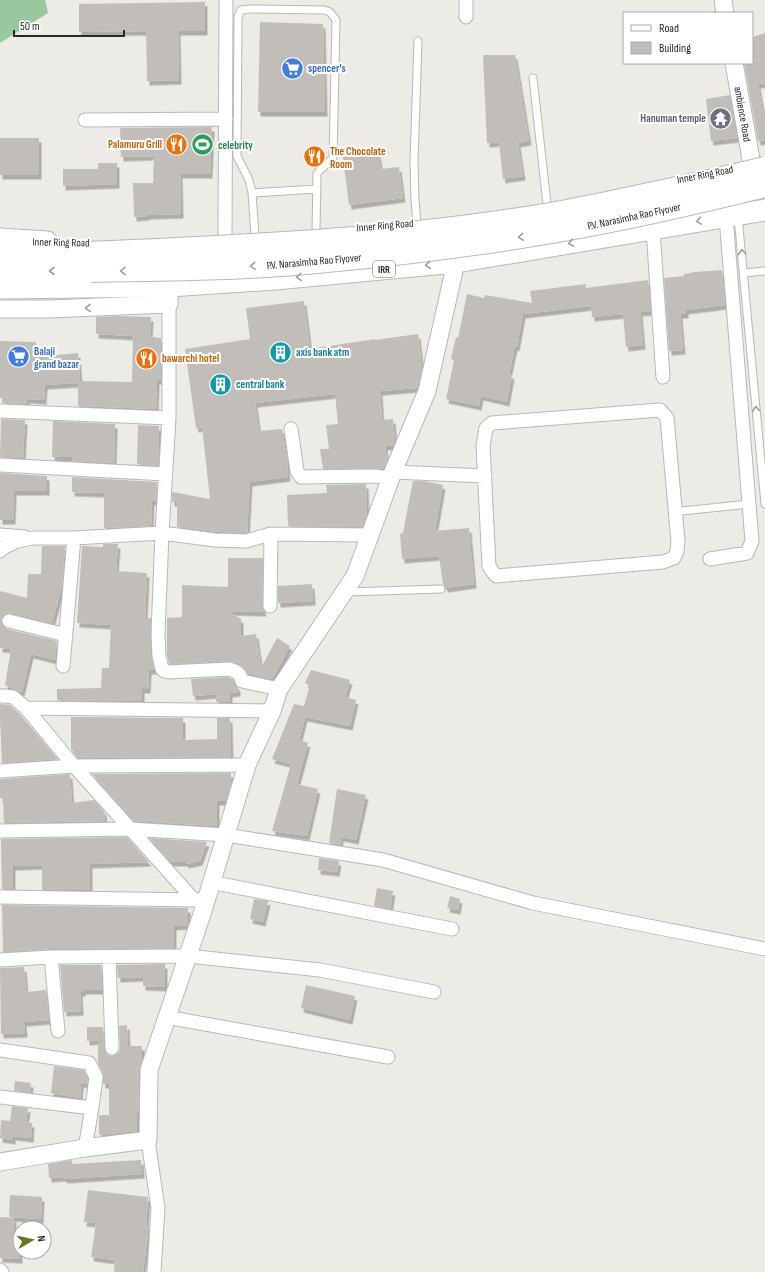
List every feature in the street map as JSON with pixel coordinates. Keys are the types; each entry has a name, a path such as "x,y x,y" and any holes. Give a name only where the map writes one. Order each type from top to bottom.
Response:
{"highway":[{"name":"P.V. Narasimha Rao Flyover","path":"0,251 89,253 243,246 403,234 550,214 704,183 761,167"},
{"name":"P.V. Narasimha Rao Flyover","path":"0,271 166,270 326,262 472,244 558,231 706,201 765,186"}],"main road":[{"name":"Inner Ring Road","path":"0,239 67,244 225,238 316,232 452,218 547,204 761,167"},
{"name":"IRR","path":"0,288 169,295 275,279 456,262 765,210"}],"street":[{"path":"225,238 226,0"},
{"path":"466,0 466,17"},
{"path":"723,0 725,12"},
{"name":"ambience Road","path":"734,64 761,167"},
{"path":"85,120 226,119"},
{"path":"710,558 747,553 752,541 732,216"},
{"path":"154,1272 158,1208 148,1140 149,1070 188,956 200,900 210,882 247,765 272,711 279,689 355,576 391,475 427,391 456,262 452,218"},
{"path":"654,229 662,377"},
{"path":"0,309 50,309 169,295 169,418 158,634 159,656 162,669 168,672 229,669 237,671 241,675 242,681 279,689"},
{"path":"660,410 667,418 678,551 674,558 663,562 496,576 489,566 485,476 483,446 486,428 492,422 660,410"},
{"path":"0,411 169,418"},
{"path":"291,429 297,471 301,477 391,475 485,476"},
{"path":"0,465 165,474"},
{"path":"0,535 33,538 74,538 162,533 215,540 246,541 272,534 370,535"},
{"path":"270,606 272,534"},
{"path":"0,551 17,541 33,538"},
{"path":"63,666 74,538"},
{"path":"9,621 66,635"},
{"path":"0,696 13,697 26,708 74,766 130,829 200,900"},
{"path":"26,708 272,711"},
{"path":"0,771 74,766 247,765"},
{"path":"0,831 130,829 226,835 383,860 534,903 765,949"},
{"path":"210,882 452,929"},
{"path":"0,897 200,900"},
{"path":"0,960 51,957 188,956 320,970 434,992"},
{"path":"51,957 58,1031"},
{"path":"109,957 112,1048"},
{"path":"166,1017 388,1057"},
{"path":"0,1050 89,1063 96,1077 85,1148"},
{"path":"0,1097 92,1108"},
{"path":"0,1162 85,1148 148,1140"}],"lane":[{"path":"255,236 252,193 249,180 237,156 238,17 241,10 250,9 324,10 330,12 336,20 333,158 317,173 316,232"},
{"path":"417,222 414,162 418,41"},
{"path":"533,78 547,204"},
{"path":"252,193 317,189"},
{"path":"732,216 744,274 765,504"},
{"path":"744,274 765,271"},
{"path":"682,511 749,504"},
{"path":"344,592 441,589"}],"green space":[{"path":"0,0 45,0 48,13 0,43"}],"building":[{"path":"205,2 205,31 178,31 179,80 147,81 146,31 79,32 79,4"},
{"name":"spencer's","path":"260,22 323,24 325,112 258,112"},
{"path":"765,33 765,83 758,84 765,119 765,140 758,141 744,64 753,64 753,37"},
{"path":"483,55 515,55 529,141 518,143 523,176 503,179 499,142 487,143"},
{"path":"730,95 737,138 711,141 706,99"},
{"path":"212,127 210,174 180,174 181,214 134,217 133,183 153,183 154,156 121,157 120,128"},
{"path":"0,138 39,138 39,175 0,175"},
{"path":"378,152 381,169 399,167 403,198 349,205 343,157"},
{"path":"98,163 117,163 117,184 63,186 63,169 98,169"},
{"path":"722,270 725,305 686,310 686,314 680,314 683,350 669,351 664,278 684,276 684,274 695,272"},
{"path":"648,280 651,311 640,312 643,345 626,347 623,314 592,317 591,306 523,314 517,347 515,346 509,374 512,375 507,402 481,396 479,406 446,399 454,360 451,359 456,337 458,338 467,294 484,298 485,295 532,303 530,291 586,284 586,288"},
{"path":"304,301 310,349 418,334 422,370 417,388 380,391 382,420 393,419 395,441 394,445 385,446 387,461 383,469 323,469 320,449 329,449 326,425 338,424 335,394 255,403 259,431 282,429 288,466 288,477 250,482 247,533 219,532 177,527 177,502 172,502 172,492 210,499 202,427 196,428 185,349 250,339 246,308"},
{"path":"96,317 151,317 150,337 161,338 161,380 157,380 156,409 78,406 78,383 45,385 44,400 27,399 26,404 2,403 2,398 0,398 0,341 36,342 36,357 78,353 80,381 132,382 133,336 96,334"},
{"path":"1,419 25,420 23,458 0,457"},
{"path":"53,421 115,424 114,463 72,461 72,457 52,457"},
{"path":"138,425 159,426 158,466 137,464"},
{"path":"0,473 47,476 47,491 14,491 13,520 0,520"},
{"path":"72,477 157,482 156,501 152,501 151,526 104,528 104,493 72,492"},
{"path":"413,481 424,481 443,485 435,531 469,528 474,584 446,588 443,584 439,556 402,559 400,534 403,533"},
{"path":"366,484 367,513 362,527 288,526 287,495 327,493 326,485"},
{"path":"103,544 118,544 116,571 147,573 145,618 151,618 151,656 154,670 149,670 148,689 142,689 142,701 57,700 57,689 101,688 102,668 109,668 111,625 77,623 82,546 103,547"},
{"path":"42,546 65,546 62,586 52,623 11,613 4,615 1,619 3,626 7,629 57,641 55,660 31,654 22,692 5,685 11,649 0,648 0,591 27,598 28,574 41,574"},
{"path":"228,558 263,558 262,606 264,612 228,611 241,619 241,636 256,634 261,668 277,638 290,646 272,679 248,674 242,666 231,661 169,664 167,655 167,618 182,617 182,585 228,587"},
{"path":"312,584 313,601 278,603 278,586"},
{"path":"311,670 350,680 345,697 356,700 350,726 305,717 299,740 308,743 297,784 318,789 307,836 272,831 291,764 272,759 294,704 304,706 310,685 305,683"},
{"path":"228,677 233,679 238,688 238,692 230,693 230,702 216,702 216,694 193,696 191,679"},
{"path":"1,704 10,705 20,714 58,759 2,763 0,719"},
{"path":"71,717 183,718 183,740 217,739 217,718 230,718 231,757 78,758 71,749"},
{"path":"231,773 231,784 226,801 217,801 217,826 134,821 92,774"},
{"path":"70,774 72,803 94,800 104,811 105,821 4,823 3,798 0,798 0,779"},
{"path":"337,789 366,795 356,840 341,837 340,845 329,843"},
{"path":"127,837 149,862 90,864 90,890 42,890 42,865 13,866 13,889 2,889 1,839"},
{"path":"149,838 207,842 200,861 186,864 186,862 170,862"},
{"path":"319,858 339,861 337,872 318,870"},
{"path":"377,888 393,891 390,909 374,906"},
{"path":"450,896 460,899 458,910 447,908"},
{"path":"254,899 268,901 263,922 250,919"},
{"path":"2,905 188,908 188,925 174,926 174,948 51,949 3,952"},
{"path":"165,964 165,987 143,986 143,977 118,978 117,965"},
{"path":"60,965 101,965 102,990 83,990 83,992 80,992 81,1011 64,1012"},
{"path":"24,967 26,992 46,990 49,1020 24,1022 25,1033 1,1034 0,968"},
{"path":"306,985 355,996 350,1020 301,1008"},
{"path":"127,1025 128,1046 142,1046 142,1061 139,1070 137,1131 99,1135 99,1115 109,1115 109,1084 103,1084 103,1074 98,1063 98,1040 87,1041 87,1027 103,1027 105,1052 108,1055 113,1056 119,1052 120,1048 119,1026"},
{"path":"54,1066 84,1070 88,1078 87,1084 81,1083 80,1098 51,1093"},
{"path":"15,1081 31,1083 30,1093 14,1091"},
{"path":"12,1106 28,1108 26,1122 32,1123 31,1138 13,1136 13,1140 0,1138 1,1120 10,1121"},
{"path":"72,1160 72,1164 141,1160 142,1174 65,1179 64,1177 49,1178 48,1164"},
{"path":"88,1190 148,1197 146,1225 149,1225 143,1272 114,1272 115,1260 91,1257 96,1223 84,1222"},
{"path":"10,1195 42,1197 41,1219 9,1217"},
{"path":"0,1217 14,1218 14,1220 12,1220 12,1259 0,1258"}],"place":[{"name":"spencer's","path":"292,68"},
{"name":"Hanuman temple","path":"721,118"},
{"name":"Palamuru Grill","path":"177,144"},
{"name":"celebrity","path":"202,145"},
{"name":"The Chocolate Room","path":"315,157"},
{"name":"axis bank atm","path":"281,352"},
{"name":"Balaji grand bazar","path":"18,357"},
{"name":"bawarchi hotel","path":"147,358"},
{"name":"central bank","path":"221,384"}]}
